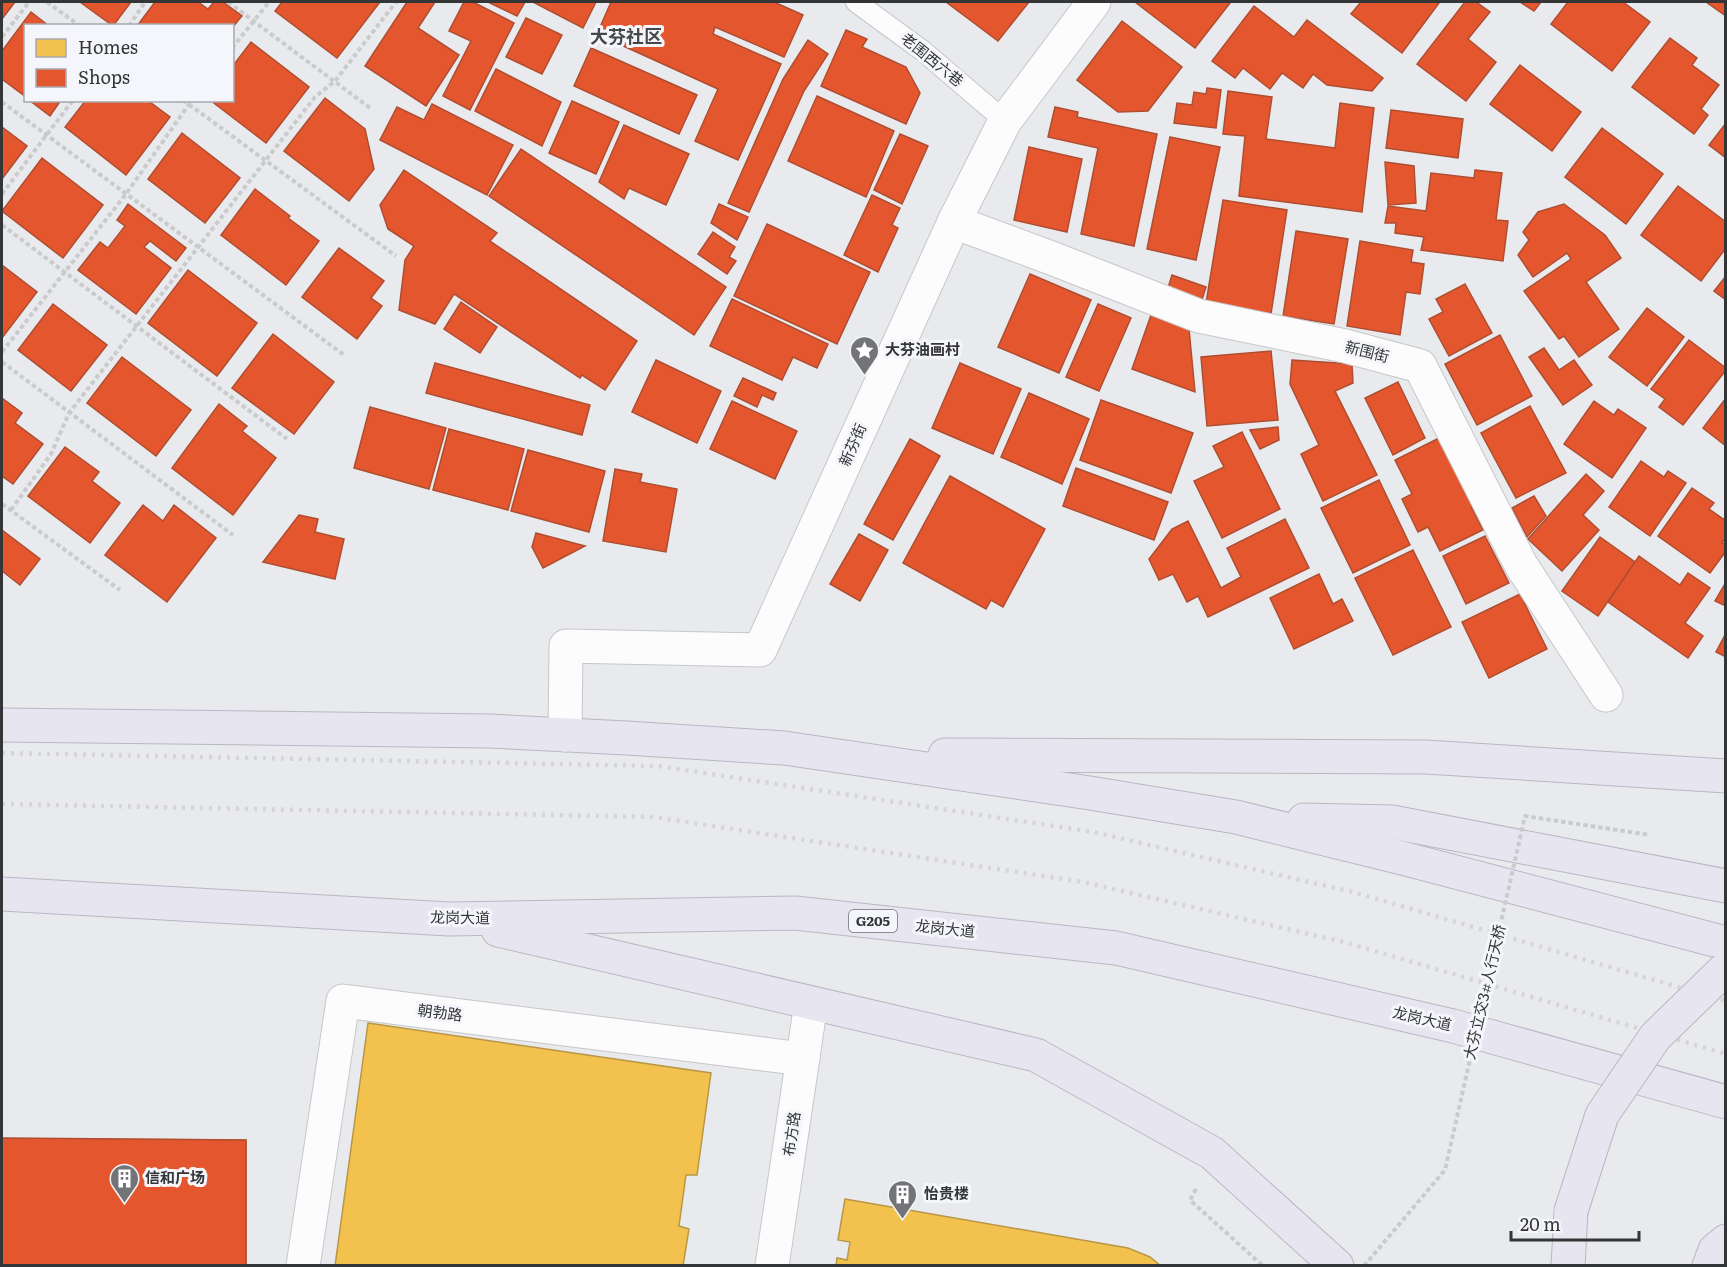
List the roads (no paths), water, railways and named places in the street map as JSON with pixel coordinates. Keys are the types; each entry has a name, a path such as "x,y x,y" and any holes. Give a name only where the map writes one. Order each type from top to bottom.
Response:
{"highway":[{"path":"2,725 490,731 784,748 1236,817 1725,943"},
{"path":"828,754 1426,757 1725,776"},
{"path":"1236,817 1392,822 1725,886"},
{"name":"龙岗大道","path":"2,894 449,919 795,913 1116,948 1453,1026 1725,1102"},
{"path":"449,919 1036,1055 1212,1153 1337,1266"},
{"path":"1568,1266 1571,1211 1602,1115 1655,1036 1725,968"},
{"path":"1709,1266 1715,1250 1725,1240"}],"street":[{"name":"新芬街","path":"565,735 566,646 760,650 954,222 1005,121 1093,2"},
{"name":"新围街","path":"954,222 1199,316 1346,346 1420,366 1521,565 1606,695"},
{"name":"朝勃路","path":"303,1266 343,1001 803,1059"},
{"name":"布方路","path":"772,1266 811,1003"}],"lane":[{"name":"老围西六巷","path":"856,2 923,51 1005,121"}],"railway":[{"path":"2,753 658,766 1093,832 1357,893 1726,1001"},
{"path":"2,804 653,817 1083,882 1344,942 1726,1054"}],"place":[{"name":"大芬油画村","path":"864,376"},
{"name":"信和广场","path":"124,1204"},
{"name":"怡贵楼","path":"903,1220"}],"district":[{"name":"大芬社区","path":"626,37"}]}
